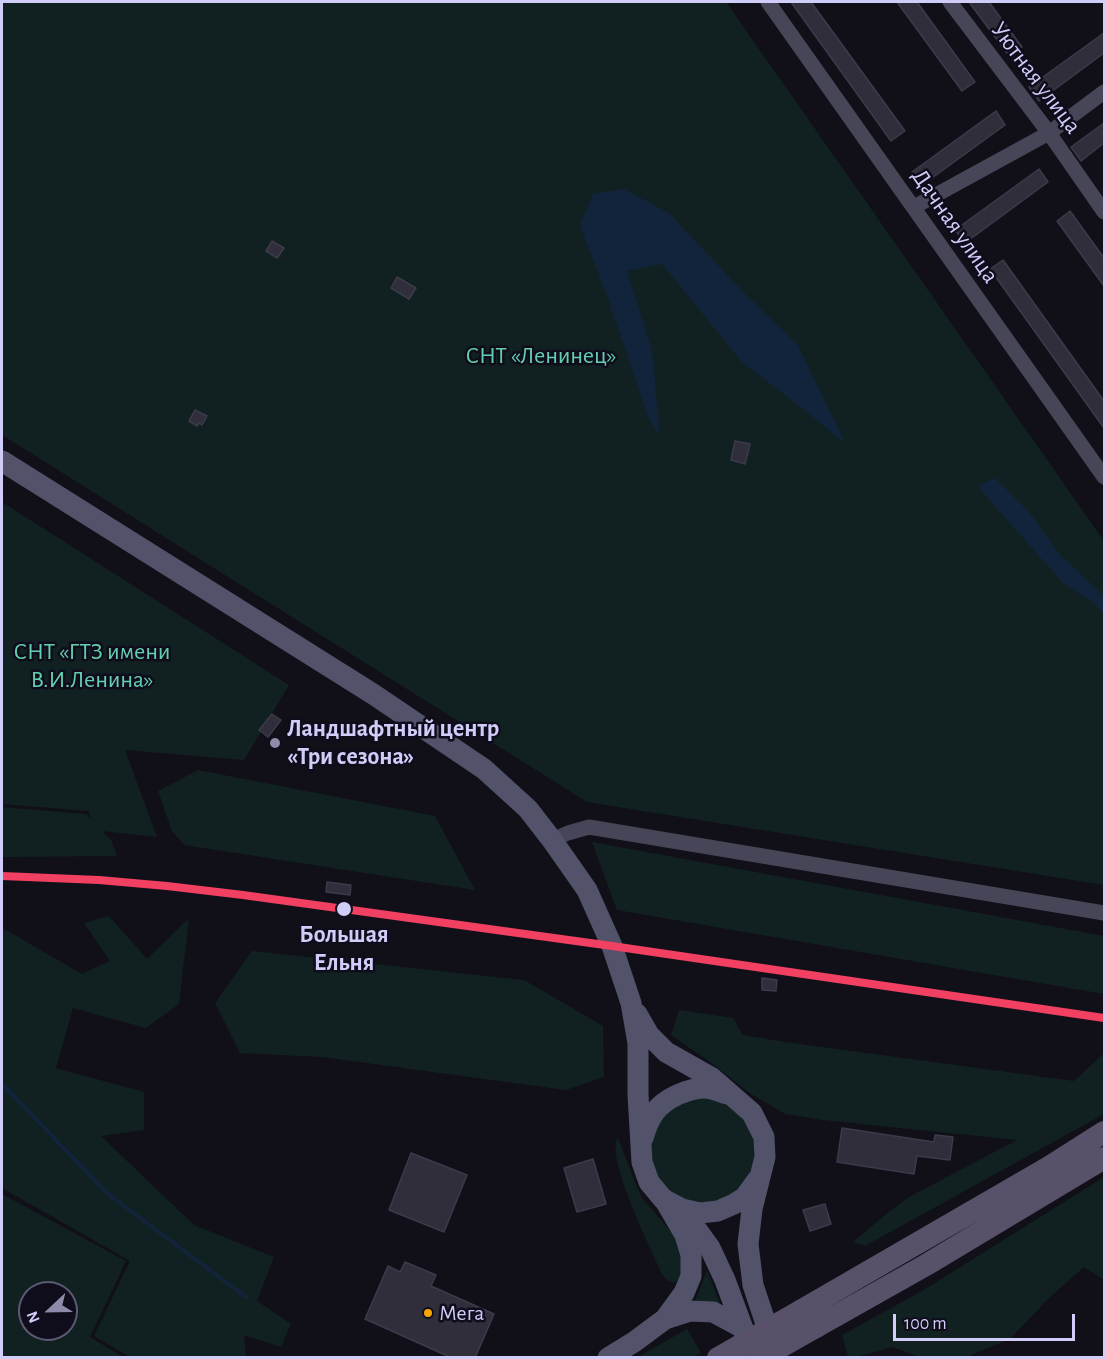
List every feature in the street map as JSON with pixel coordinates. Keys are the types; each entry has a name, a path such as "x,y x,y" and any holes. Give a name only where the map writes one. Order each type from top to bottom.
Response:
{"main road":[{"path":"2,461 373,694 484,769 528,809 587,890 612,946 631,1003 638,1043 642,1162 650,1182 685,1235 691,1255 691,1276 684,1293 665,1319 608,1358"},
{"path":"631,1003 649,1035 666,1052 712,1078 733,1096 752,1113 764,1137 765,1157 752,1209 748,1244 753,1285 777,1358"},
{"path":"641,1144 647,1123 665,1101 689,1090 706,1088 733,1096"},
{"path":"761,1358 809,1318 1104,1132"},
{"path":"718,1358 926,1265 1104,1158"},
{"path":"663,1199 682,1209 700,1213 718,1211 745,1197 758,1179"},
{"path":"682,1209 710,1248 725,1280 753,1358"},
{"path":"665,1319 690,1311 713,1312 743,1328"}],"street":[{"name":"Дачная улица","path":"768,2 1104,477"},
{"name":"Уютная улица","path":"950,2 1049,133 1104,212"},
{"path":"914,207 1049,133 1104,92"},
{"path":"552,840 589,827 1104,913"}],"green space":[{"name":"СНТ «Ленинец»","path":"2,2 726,2 1104,541 1104,885 587,802 2,435"},
{"name":"СНТ «ГТЗ имени В.И.Ленина»","path":"2,502 289,685 244,760 125,750 157,837 102,831 111,840 117,856 2,857 2,807 86,814 91,819 89,811 2,804"},
{"path":"198,770 435,816 475,890 184,845 172,831 158,791"},
{"path":"592,842 1104,936 1104,994 617,910"},
{"path":"109,916 147,959 189,918 179,1004 146,1028 73,1008 56,1068 144,1092 144,1130 101,1136 194,1225 274,1257 257,1301 291,1324 281,1347 244,1335 246,1357 130,1357 94,1336 130,1261 2,1188 2,930 6,930 82,974 110,961 84,923"},
{"path":"252,951 524,980 603,1026 604,1077 566,1090 322,1057 240,1053 215,1003"},
{"path":"679,1010 733,1018 743,1035 1074,1081 1104,1053 1104,1114 865,1246 853,1242 909,1197 1017,1140 785,1114 751,1094 671,1035"},
{"path":"702,1097 722,1101 740,1112 751,1130 755,1150 751,1170 740,1188 722,1199 702,1203 682,1199 664,1188 653,1170 649,1150 653,1130 664,1112 682,1101"},
{"path":"617,1138 642,1198 673,1234 683,1253 681,1277 674,1283 662,1274 640,1226 618,1165"},
{"path":"1104,1177 1104,1280 1084,1267 1050,1297 1010,1339 966,1357 920,1357 892,1347 848,1357 842,1335 922,1291"},
{"path":"2,1194 126,1261 90,1337 123,1357 2,1357"},
{"path":"707,1270 723,1311 692,1309"},
{"path":"687,1329 701,1353 694,1357 638,1357"}],"water":[{"path":"624,189 669,213 746,295 798,345 845,443 742,362 662,264 627,271 652,350 660,436 648,417 609,301 580,225 593,194"},
{"path":"995,478 1030,513 1060,555 1104,596 1104,613 1092,602 1064,584 985,495 978,485"}],"building":[{"path":"791,2 811,2 905,131 891,141"},
{"path":"897,2 917,2 975,82 962,91"},
{"path":"969,2 989,2 1022,47 1009,56"},
{"path":"1104,33 1104,53 1039,101 1029,87"},
{"path":"996,111 1005,125 921,186 912,172"},
{"path":"1104,123 1104,143 1081,161 1071,147"},
{"path":"1039,169 1048,182 965,243 955,230"},
{"path":"1070,211 1104,258 1104,286 1057,221"},
{"path":"272,241 284,248 277,258 266,251"},
{"path":"1003,260 1104,401 1104,428 990,269"},
{"path":"397,277 416,288 409,299 391,288"},
{"path":"195,410 207,416 202,425 199,423 197,426 189,421"},
{"path":"735,441 750,444 745,464 731,460"},
{"path":"272,714 281,720 268,737 259,730"},
{"path":"327,882 351,885 350,895 326,892"},
{"path":"762,978 777,980 776,991 762,990"},
{"path":"842,1128 934,1142 935,1135 953,1137 950,1160 917,1156 914,1174 837,1162"},
{"path":"411,1153 467,1175 444,1232 389,1210"},
{"path":"593,1159 606,1204 577,1212 564,1168"},
{"path":"825,1204 831,1224 810,1231 803,1210"},
{"name":"Мега","path":"405,1262 436,1275 431,1286 494,1314 475,1358 452,1358 365,1319 388,1266 400,1272"}],"waterway":[{"path":"2,1084 108,1194 246,1297"}],"transit line":[{"path":"2,876 99,880 243,895 1104,1018"}],"place":[{"name":"Ландшафтный центр «Три сезона»","path":"275,743"},
{"name":"Большая Ельня","path":"344,909"},
{"name":"Мега","path":"428,1313"}]}
